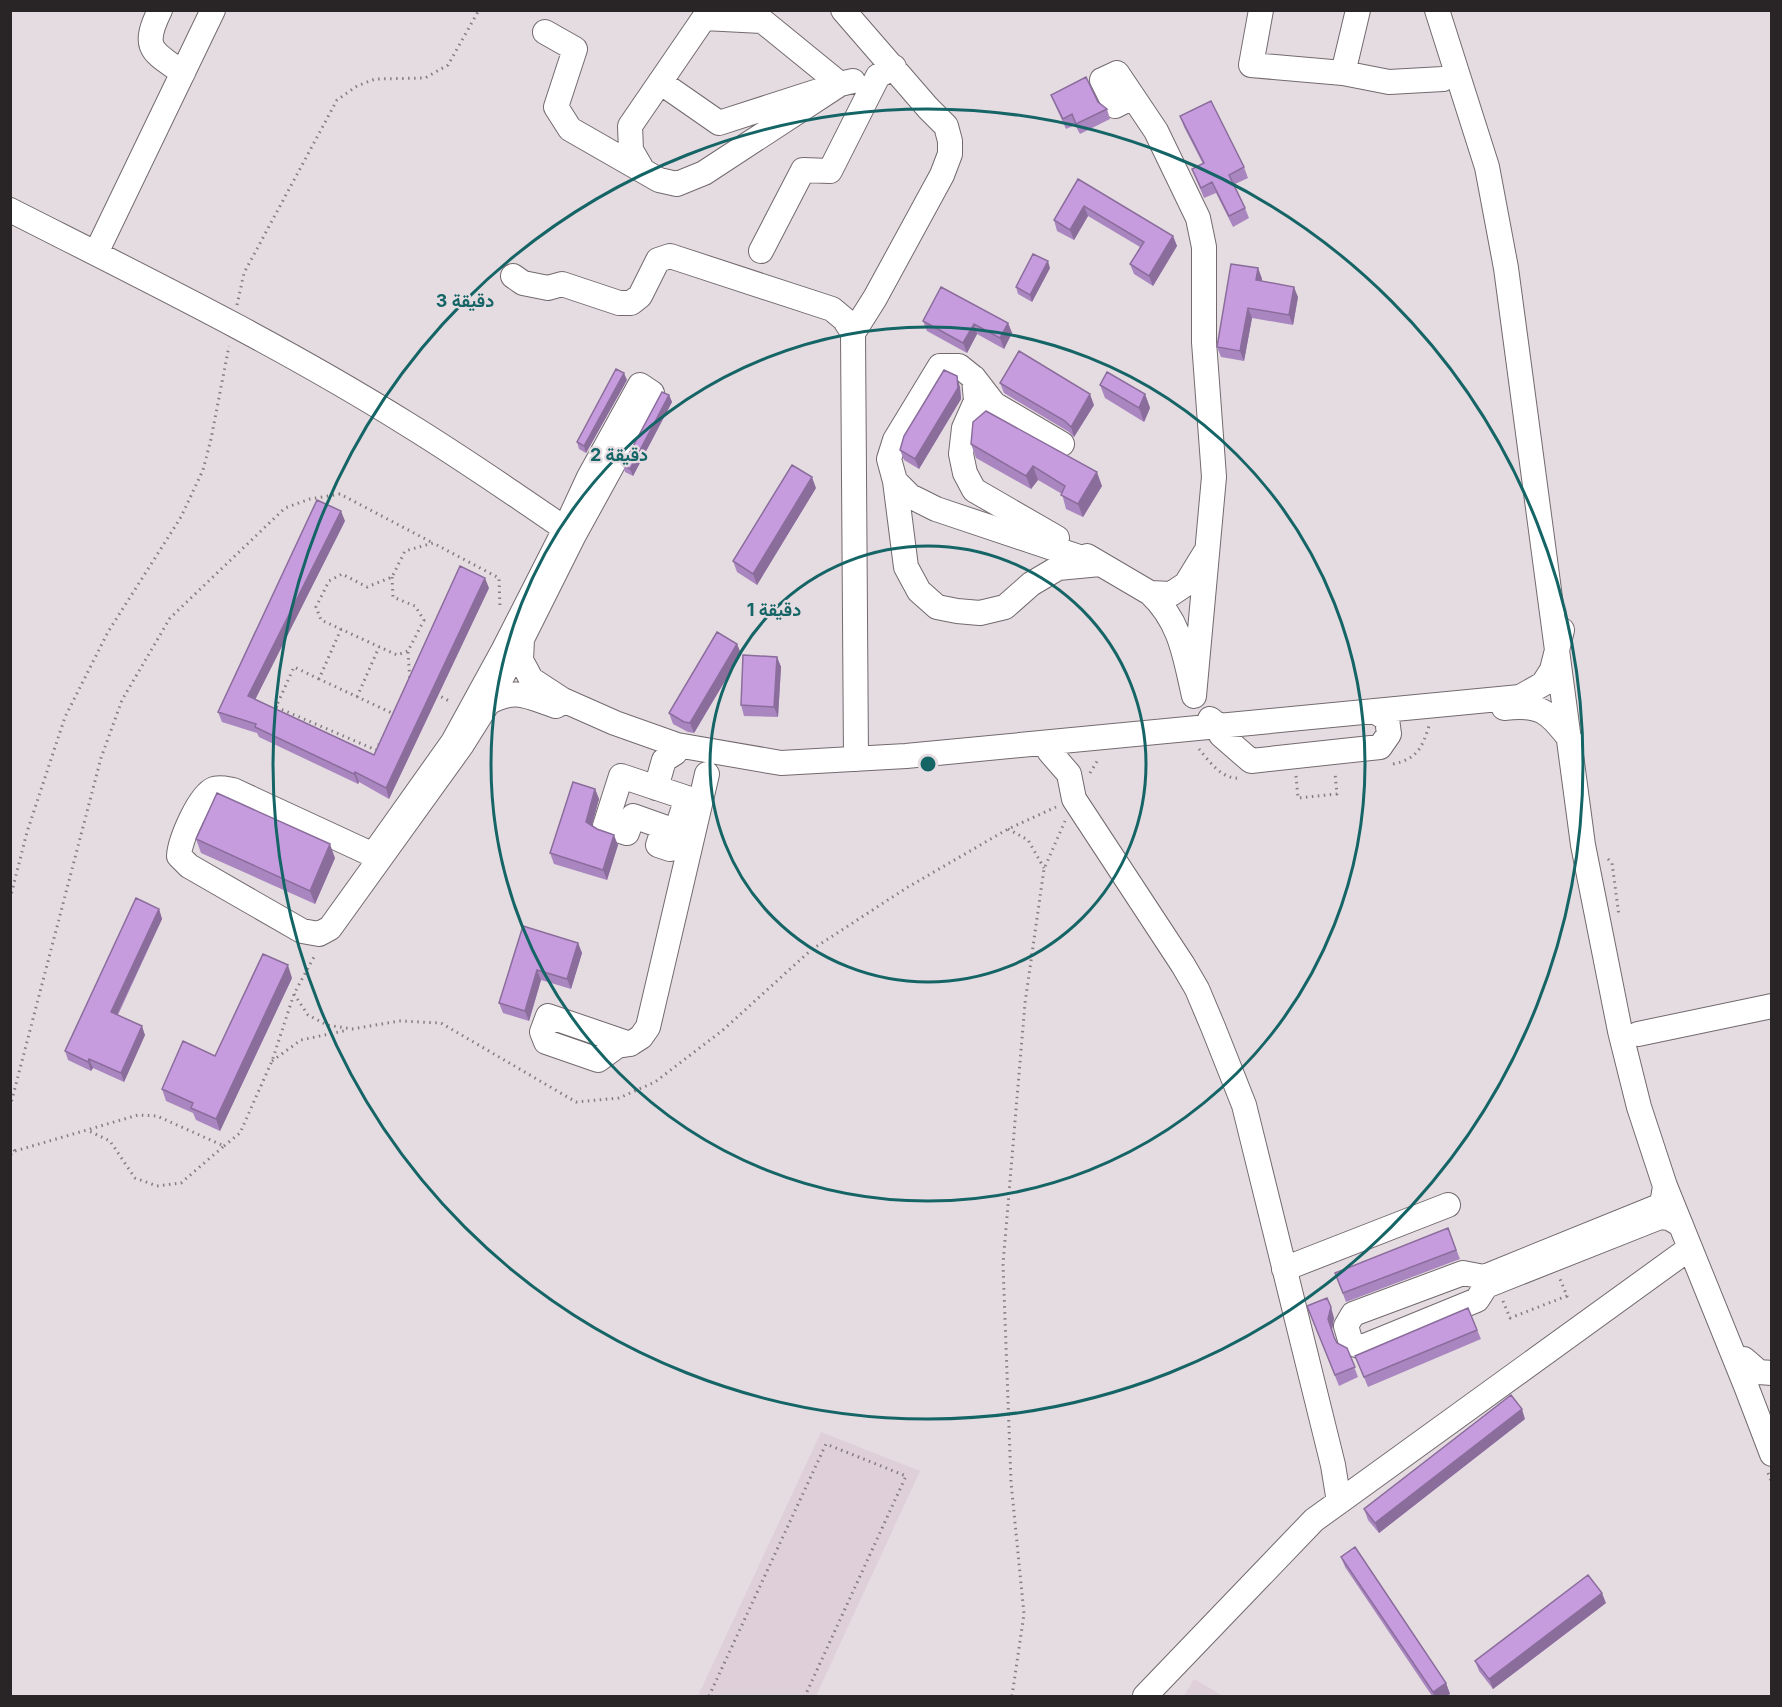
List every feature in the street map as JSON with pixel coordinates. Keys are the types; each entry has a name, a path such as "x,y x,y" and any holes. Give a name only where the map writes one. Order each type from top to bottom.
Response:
{"lane":[{"path":"160,10 151,29 150,42 153,52 183,74"},
{"path":"96,253 213,10"},
{"path":"843,10 886,71 946,126 950,141 950,154 942,175 875,298 853,333"},
{"path":"1261,10 1251,64 1343,73 1389,82 1453,78"},
{"path":"1343,73 1358,10"},
{"path":"1380,715 1520,697 1543,684 1552,670 1559,638 1506,268 1487,167 1453,78 1437,10"},
{"path":"1445,10 1495,166 1513,267 1573,743 1583,845 1620,1031 1639,1107 1665,1186 1746,1386 1769,1461"},
{"path":"642,169 630,150 630,126 704,18 756,16 840,84"},
{"path":"545,32 575,49 556,107 570,129 659,180 677,184 704,173 840,84"},
{"path":"660,82 720,123 886,71"},
{"path":"761,251 803,170 830,171 886,71"},
{"path":"1133,97 1156,131 1198,218 1204,248 1204,342 1214,477 1208,549 1194,696 1185,712 1161,732"},
{"path":"10,210 234,324 407,424 570,532"},
{"path":"513,276 523,283 548,288 562,284 619,303 631,303 640,296 658,260 670,256 832,309 844,319 853,333 856,759"},
{"path":"1062,444 994,404 974,378 959,366 940,366 895,440 889,459 895,481 906,567 919,591 937,607 980,613 1005,607 1032,584 1058,568 1100,564"},
{"path":"974,378 976,401 964,428 961,454 965,473 974,490 1150,593 1163,605 1179,634 1199,708 1220,730"},
{"path":"570,532 479,707 461,746 330,928 319,934 302,931 189,866 179,856 180,844 204,796 215,788 233,790 369,853 377,849 479,707 522,639 570,532 589,477 640,385 652,393 570,532"},
{"path":"964,428 994,404"},
{"path":"895,481 910,496 936,509 1100,564"},
{"path":"1150,593 1171,594 1186,584 1208,549"},
{"path":"522,639 521,660 531,679 563,700 615,723 677,745 781,763 856,759 1161,732 1220,730"},
{"path":"479,707 503,695 518,694 560,708 665,754 711,765 780,771 907,765 1106,746 1220,730 1380,715 1524,706 1539,709 1555,720 1573,743 1591,844 1647,1105 1672,1183 1772,1432"},
{"path":"1049,751 1069,774 1074,799 1197,989 1244,1105 1333,1465 1339,1502"},
{"path":"656,788 665,754"},
{"path":"630,1044 641,1037 648,1027 711,765"},
{"path":"1633,1036 1772,1006"},
{"path":"1665,1186 1663,1199 1659,1206 1484,1277 1463,1273 1353,1314 1346,1326 1351,1343 1362,1347 1476,1300 1486,1286 1660,1217 1670,1218 1681,1225"},
{"path":"1284,1269 1448,1205"},
{"path":"1145,1696 1314,1520 1690,1248"},
{"path":"1744,1359 1759,1372 1772,1373"},
{"path":"1761,1403 1764,1389 1772,1380"}],"path":[{"path":"10,899 27,832 65,717 108,632 181,517 203,470 244,273 337,100 357,86 375,79 426,78 448,66 479,10"},
{"path":"10,1107 101,758 122,700 170,618 285,508 310,499 340,494 499,578"},
{"path":"410,682 408,651 424,621 415,606 393,597 392,577 405,551 433,543"},
{"path":"392,577 367,587 342,574 329,581 316,607 321,620 397,655 408,651"},
{"path":"319,680 341,629"},
{"path":"357,697 379,647"},
{"path":"380,741 376,750 276,707 294,668 394,714 389,723"},
{"path":"430,692 479,707"},
{"path":"1386,764 1411,758 1423,744 1429,723"},
{"path":"1193,743 1217,770 1234,779 1244,778"},
{"path":"1012,1696 1024,1614 1011,1482 1003,1264 1025,1003 1044,869 1074,799 1106,746"},
{"path":"1295,773 1298,798 1337,794 1334,768"},
{"path":"272,1061 301,1040 400,1021 441,1023 576,1102 620,1098 655,1082 715,1037 811,950 908,887 1008,829 1074,799"},
{"path":"1008,829 1028,840 1044,869"},
{"path":"87,1130 110,1141 135,1178 158,1186 181,1183 240,1132 272,1061 294,994 330,928"},
{"path":"294,994 308,1015 327,1025 352,1029"},
{"path":"10,1155 15,1151 138,1115 157,1116 224,1146"},
{"path":"10,1145 15,1151"},
{"path":"1502,1298 1510,1318 1567,1296 1559,1278"},
{"path":"709,1696 825,1444 906,1476 805,1696"},
{"path":"1769,1461 1772,1483"}],"shaded area":[{"path":"821,1432 920,1471 816,1696 698,1696"},
{"path":"1194,1679 1223,1696 1184,1696"}],"building":[{"path":"1086,77 1098,102 1107,109 1076,124 1072,114 1063,119 1051,95"},
{"path":"1211,101 1244,167 1229,175 1245,208 1229,216 1212,182 1201,188 1192,169 1204,163 1180,116"},
{"path":"1078,179 1173,236 1149,276 1130,264 1144,242 1084,206 1070,230 1054,220"},
{"path":"1033,254 1048,261 1030,295 1016,287"},
{"path":"1231,264 1258,268 1256,280 1294,287 1289,315 1248,308 1240,351 1217,347"},
{"path":"941,287 1008,323 1000,338 974,324 963,343 923,321"},
{"path":"1019,351 1090,394 1071,427 1065,421 1000,383"},
{"path":"616,369 624,373 584,446 577,442"},
{"path":"944,370 957,376 958,388 915,459 900,450 904,436"},
{"path":"1107,372 1145,394 1139,408 1100,385"},
{"path":"662,392 669,395 630,469 623,465"},
{"path":"986,411 1097,472 1078,504 1061,495 1065,486 1033,466 1026,476 971,444 973,422"},
{"path":"792,465 812,477 753,574 733,561"},
{"path":"317,500 341,511 248,696 374,755 460,566 485,578 386,788 255,727 256,724 218,712"},
{"path":"717,632 737,644 690,723 684,722 669,713"},
{"path":"743,655 777,657 774,707 741,705"},
{"path":"573,782 595,789 586,822 614,835 603,870 550,853"},
{"path":"217,793 330,844 310,891 196,839"},
{"path":"136,898 159,909 111,1012 142,1026 121,1073 89,1059 88,1062 65,1051"},
{"path":"523,926 578,943 567,979 537,970 525,1011 499,1003"},
{"path":"263,954 288,965 216,1119 191,1108 193,1103 162,1089 183,1041 215,1056"},
{"path":"1448,1228 1456,1250 1343,1293 1335,1273"},
{"path":"1327,1298 1331,1307 1328,1319 1334,1337 1337,1343 1347,1348 1355,1367 1335,1375 1307,1306"},
{"path":"1468,1308 1477,1330 1364,1377 1355,1356"},
{"path":"1511,1395 1522,1409 1375,1523 1364,1509"},
{"path":"1355,1547 1446,1683 1433,1692 1341,1557"},
{"path":"1588,1575 1602,1593 1489,1679 1475,1661"}]}
